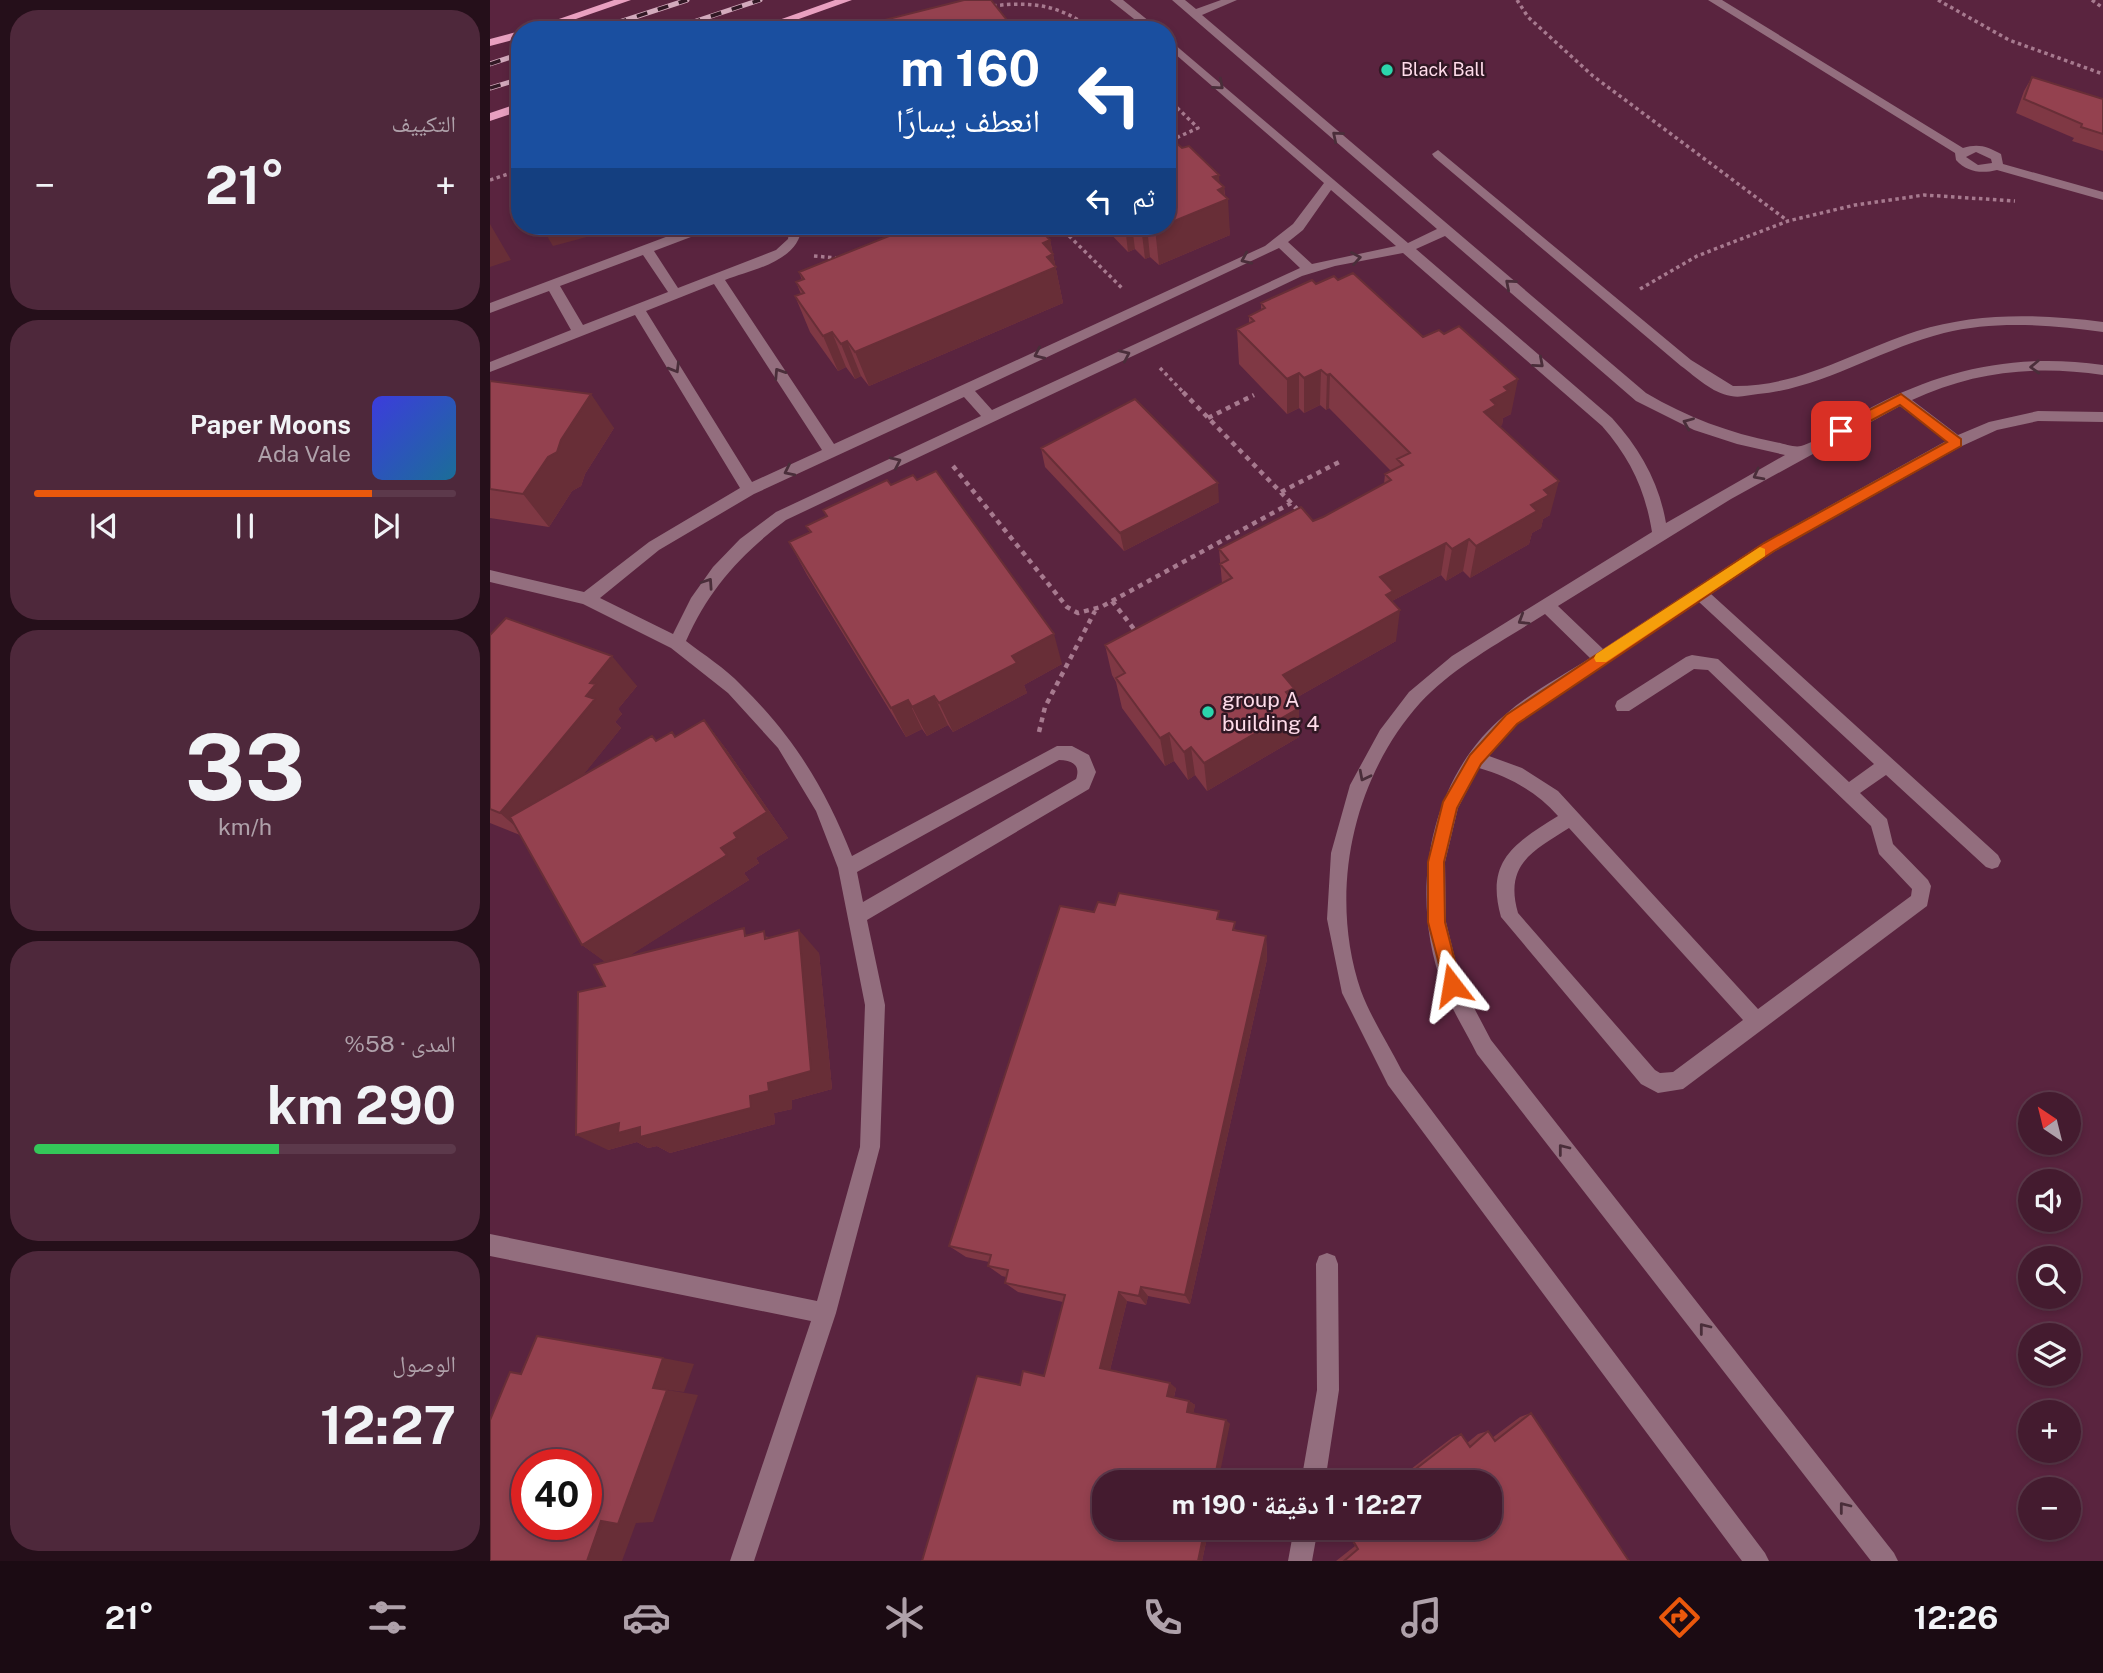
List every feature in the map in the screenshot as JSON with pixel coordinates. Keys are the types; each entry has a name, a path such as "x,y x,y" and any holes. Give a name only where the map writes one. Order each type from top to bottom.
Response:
{"main road":[{"path":"560,21 625,0"},
{"path":"783,21 846,0"},
{"path":"490,43 511,37"},
{"path":"490,117 511,110"}],"street":[{"path":"1116,0 1143,21"},
{"path":"1178,0 1641,397 1663,411 1708,432 1801,452"},
{"path":"1193,14 1231,0"},
{"path":"1714,0 1962,152"},
{"path":"1176,49 1607,422 1628,445 1645,472 1655,499 1660,535"},
{"path":"1996,166 1997,157 1983,149 1966,149 1960,157 1970,167 1988,169 1996,166 2103,196"},
{"path":"1438,154 1686,363 1731,391 1770,390 1803,381 1892,345 1946,327 2009,321 2076,323 2103,327"},
{"path":"587,599 654,546 690,522 749,490 830,450 1281,243 1298,227 1331,182"},
{"path":"677,643 692,607 715,572 745,541 781,516 1310,270 1407,248 1447,230"},
{"path":"490,308 683,235"},
{"path":"490,367 781,253 794,240 795,235"},
{"path":"1281,243 1310,270"},
{"path":"646,249 676,295"},
{"path":"717,279 830,450"},
{"path":"553,285 580,333"},
{"path":"639,310 749,490"},
{"path":"1757,1561 1395,1078 1352,993 1336,919 1340,853 1359,785 1386,735 1415,696 1458,661 1743,483 1901,399 1942,381 1989,370 2040,366 2103,370"},
{"path":"965,389 990,417"},
{"path":"1901,399 1957,442"},
{"path":"1886,1561 1492,1058 1477,1035 1452,985 1437,922 1436,862 1449,807 1475,759 1511,719 1601,658 1769,547 1957,442 1994,426 2038,416 2103,417"},
{"path":"490,576 587,599 677,643 734,688 783,743 824,808 847,868 874,1005 870,1147 825,1313 742,1561"},
{"path":"1699,593 1992,861"},
{"path":"1546,605 1601,658"},
{"path":"1571,817 1517,855 1507,868 1503,884 1504,900 1510,917 1648,1077 1658,1083 1676,1082 1915,904 1923,894 1918,880 1885,848 1881,825 1712,664 1692,662 1623,706"},
{"path":"847,868 1057,753 1072,753 1083,760 1087,772 1083,784 857,916"},
{"path":"1475,759 1503,767 1529,779 1552,796 1757,1022"},
{"path":"1848,792 1887,765"},
{"path":"490,1245 825,1313"},
{"path":"1315,1470 1328,1390 1327,1264"},
{"path":"1300,1561 1304,1540"}],"path":[{"path":"1517,0 1528,17 1593,76 1788,221"},
{"path":"1938,0 2009,40 2103,74"},
{"path":"2092,0 2103,8"},
{"path":"981,9 1032,3 1076,15 1082,21"},
{"path":"1176,107 1198,128 1176,138"},
{"path":"490,180 511,173"},
{"path":"1615,304 1697,256 1788,221 1855,205 1924,195 2020,201"},
{"path":"1068,235 1142,307"},
{"path":"781,253 849,259"},
{"path":"1140,348 1308,520"},
{"path":"1208,418 1254,395"},
{"path":"935,443 1073,613 1083,614 1096,610 1291,503"},
{"path":"1281,492 1341,461"},
{"path":"1112,601 1134,629"},
{"path":"1057,753 1036,742 1045,707 1096,610"}],"building":[{"path":"964,0 991,0 1008,21 881,21"},
{"path":"2032,77 2103,99 2103,134 2081,127 2082,124 2024,99"},
{"path":"1176,143 1182,148 1189,146 1219,175 1213,177 1224,187 1218,190 1228,199 1176,220"},
{"path":"892,235 1045,235 1050,240 1043,243 1053,254 1047,257 1056,267 855,352 847,341 841,344 832,332 823,336 795,296 804,293 796,282 804,279 799,272"},
{"path":"1353,273 1423,337 1439,330 1444,334 1459,326 1518,379 1504,387 1508,391 1491,400 1496,405 1484,412 1559,481 1544,490 1549,495 1531,505 1537,511 1476,546 1469,539 1452,549 1446,543 1380,577 1393,591 1386,595 1400,610 1283,675 1294,688 1286,692 1299,708 1204,763 1191,747 1184,752 1169,733 1160,738 1116,678 1125,673 1105,645 1232,578 1220,564 1228,560 1219,549 1301,507 1313,521 1323,517 1391,480 1385,474 1403,465 1397,459 1410,453 1330,374 1327,375 1321,370 1304,378 1299,373 1287,379 1237,329 1254,321 1249,316 1265,308 1261,303 1312,280 1316,284 1334,276 1338,280"},
{"path":"490,381 591,394 561,440 557,452 548,457 523,494 490,489"},
{"path":"1135,399 1218,483 1120,533 1041,448"},
{"path":"936,471 1054,634 1012,656 1017,663 939,703 934,696 912,707 908,700 891,708 789,542 811,532 806,526 827,516 823,510 887,480 891,485 913,475 917,480"},
{"path":"506,618 612,656 590,683 596,684 586,696 595,699 500,813 490,809 490,635"},
{"path":"704,720 767,812 734,833 737,838 721,848 727,855 582,945 510,817 652,736 656,741 672,732 675,737"},
{"path":"1119,893 1219,911 1217,919 1235,922 1233,930 1266,936 1185,1295 1141,1287 1139,1296 1119,1292 1100,1368 1170,1383 1167,1396 1189,1401 1187,1412 1226,1420 1216,1470 1092,1470 1092,1540 1202,1540 1198,1561 922,1561 977,1376 1020,1385 1023,1371 1044,1376 1065,1295 1005,1283 1008,1270 988,1266 991,1255 949,1246 1060,906 1094,912 1098,902 1115,905"},
{"path":"744,928 745,936 764,931 765,939 799,930 811,1071 768,1083 769,1091 750,1096 751,1108 640,1137 640,1127 618,1133 619,1123 576,1135 578,992 605,986 594,965"},
{"path":"537,1336 663,1358 653,1388 667,1390 618,1524 602,1521 602,1449 511,1449 511,1540 594,1540 587,1561 490,1561 490,1420 510,1372 521,1374"},
{"path":"1531,1413 1629,1561 1344,1561 1358,1549 1353,1540 1502,1540 1502,1470 1414,1470 1461,1434 1470,1447 1488,1431 1495,1441"}],"railway":[{"path":"623,21 687,0"},
{"path":"696,21 760,0"},
{"path":"490,64 511,57"},
{"path":"490,88 511,82"}],"slow traffic":[{"path":"1601,658 1760,553"}],"place":[{"name":"Black Ball","path":"1387,70"},
{"name":"group A building 4","path":"1208,712"}],"route":[{"path":"1452,985 1437,922 1436,862 1449,807 1475,759 1511,719 1769,547 1957,442 1901,399 1841,431"}]}
